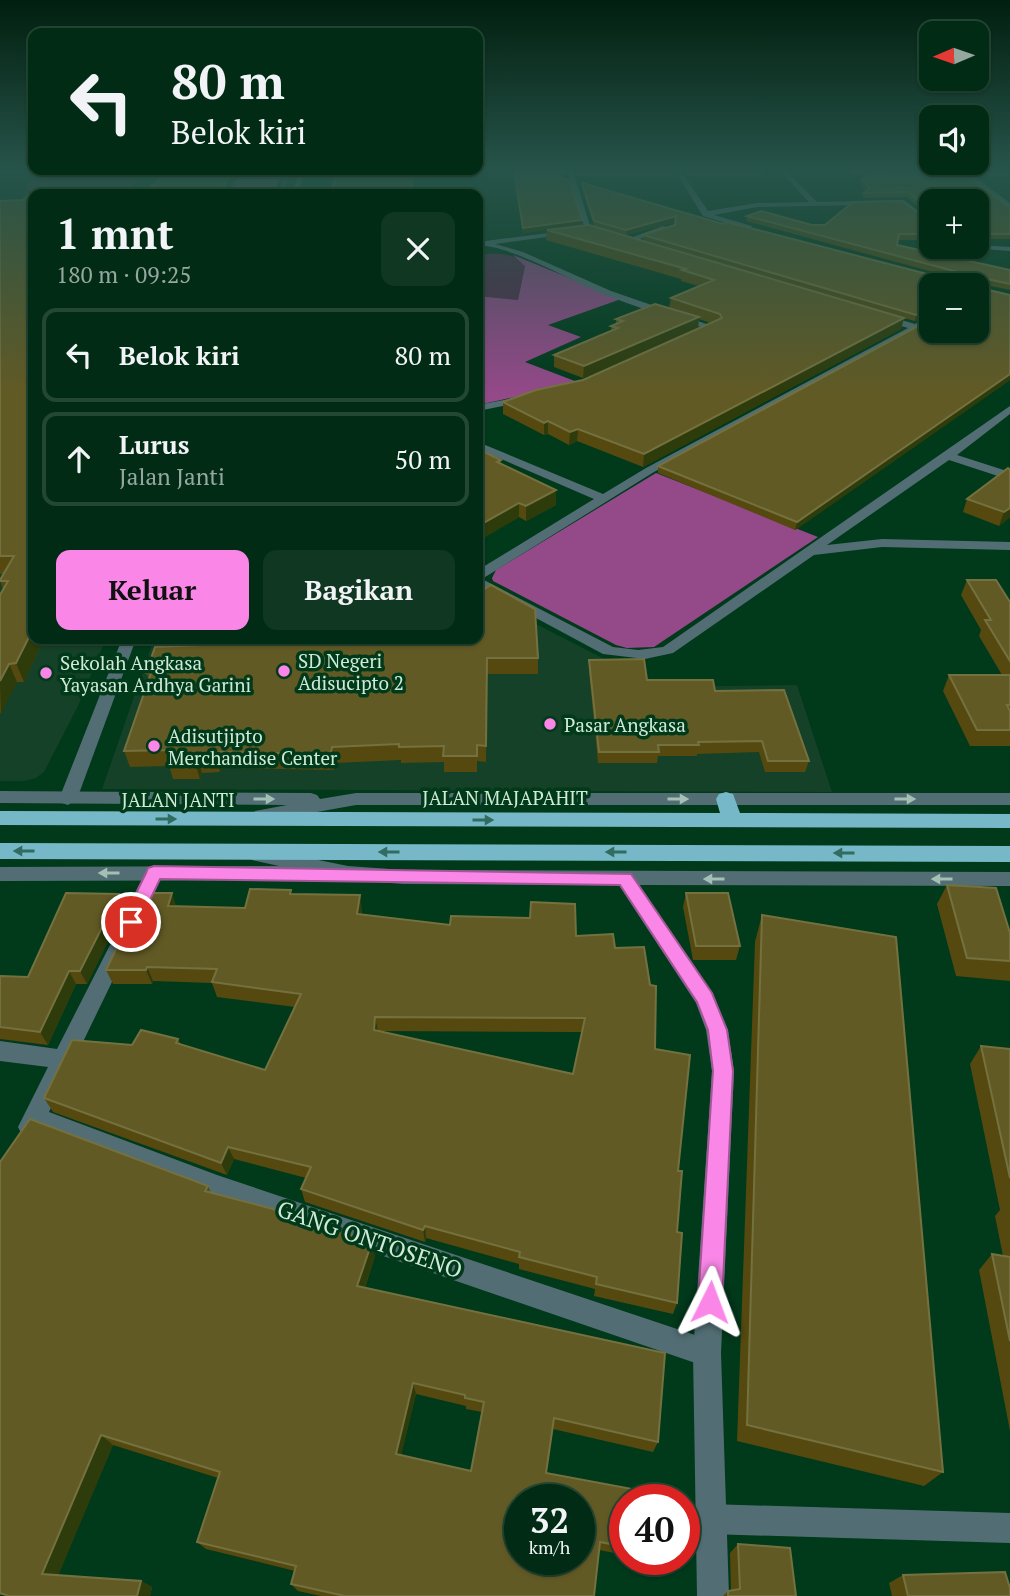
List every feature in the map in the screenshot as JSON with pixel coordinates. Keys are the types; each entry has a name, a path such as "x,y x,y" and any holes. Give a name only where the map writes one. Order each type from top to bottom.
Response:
{"highway":[{"path":"726,799 732,821"},
{"name":"JALAN MAJAPAHIT","path":"0,818 1010,821"},
{"path":"0,851 1010,854"}],"street":[{"path":"489,245 520,254 608,293 713,328 701,333"},
{"path":"641,245 652,249"},
{"path":"989,248 1010,249"},
{"path":"863,311 916,327"},
{"path":"483,573 650,470 919,325"},
{"path":"483,407 538,397"},
{"path":"483,585 601,648 632,656 651,655 668,650 814,551 841,528 948,456 1010,409"},
{"path":"483,447 603,498"},
{"path":"948,456 1010,476"},
{"path":"814,551 882,543 1010,546"},
{"path":"68,799 127,644"},
{"name":"JALAN JANTI","path":"0,797 356,799"},
{"path":"244,819 356,799 1010,799"},
{"path":"239,851 348,873"},
{"path":"14,1149 35,1118 154,873"},
{"path":"0,874 348,873 404,877 1010,879"},
{"path":"625,878 705,999 718,1030 723,1071 707,1353 713,1596"},
{"path":"0,1051 27,1052 63,1060"},
{"name":"GANG ONTOSENO","path":"35,1118 218,1187 707,1353"},
{"path":"709,1519 1010,1528"}],"shaded area":[{"path":"483,254 504,254 516,258 525,266 518,300 483,296"},
{"path":"513,255 621,299 548,325 581,337 525,362 580,383 483,404 483,296 518,300 525,266"},
{"name":"Sekolah Angkasa Yayasan Ardhya Garini","path":"0,361 28,597 28,644 104,644 78,706 44,772 25,781 0,781"},
{"path":"656,473 818,537 654,647 627,648 616,645 493,581 496,570"},
{"path":"483,597 612,663 648,687 797,685 832,792 102,789 152,644 483,644"},
{"path":"213,644 338,644 338,648 210,653"}],"building":[{"path":"0,245 28,245 28,639 16,663 9,664 0,681 0,595 8,581 0,580 14,556 0,556"},
{"path":"602,245 658,245 904,318 644,454 578,429 570,432 548,421 544,423 503,402 536,390 583,380 722,318 720,314 671,298 714,280 682,270 686,269"},
{"path":"679,245 817,245 923,273 919,273 919,314 916,315"},
{"path":"858,245 899,245 919,250 919,259 960,259 1010,270 1010,284 989,279 989,273 962,273"},
{"path":"989,290 1010,295 1010,374 797,522 658,466 919,325 919,343 989,343"},
{"path":"655,304 699,317 584,366 554,355 618,328 611,326 623,321 616,319"},
{"path":"483,451 501,460 497,462 556,490 526,506 519,503 483,523"},
{"path":"1008,468 1010,508 1004,512 967,499"},
{"path":"967,580 996,580 1010,602 1010,661 985,620 991,620"},
{"path":"491,585 535,609 538,658 487,658 486,746 477,745 477,756 443,756 444,746 399,747 399,744 332,747 331,754 217,752 216,756 197,757 195,763 168,763 172,750 124,751 151,673 146,673 155,647 228,644 483,644 483,590"},
{"path":"644,659 647,680 713,680 715,691 784,690 809,761 768,761 762,741 658,745 659,752 599,752 589,660"},
{"path":"949,675 1010,675 1010,705 1007,705 1010,711 1010,730 977,730"},
{"path":"947,885 996,888 1010,933 1010,961 967,958"},
{"path":"250,889 291,890 290,894 360,895 357,914 450,925 451,916 530,918 531,902 575,904 576,936 613,934 615,948 644,947 650,985 656,986 655,1049 690,1055 678,1171 682,1171 677,1232 682,1233 677,1303 596,1284 597,1277 519,1257 520,1252 425,1226 423,1230 301,1189 311,1167 228,1147 221,1163 44,1098 72,1040 132,1045 141,1030 178,1039 176,1043 265,1070 301,994 212,982 217,969 147,967 146,970 106,970 143,893 172,893 168,906 245,908","holes":["375,1017 585,1018 573,1074 374,1030"]},
{"path":"66,893 119,894 80,971 69,971 40,1032 0,1027 0,976 28,977"},
{"path":"686,893 728,893 740,946 696,946"},
{"path":"762,915 896,937 943,1472 747,1425"},
{"path":"981,1046 1010,1049 1010,1178"},
{"path":"30,1119 208,1186 205,1191 273,1209 372,1242 357,1286 665,1353 658,1442 554,1418 546,1473 609,1485 609,1544 600,1542 594,1596 345,1596 291,1584 296,1566 197,1542 220,1472 101,1435 42,1574 141,1581 137,1596 9,1596 0,1593 0,1162","holes":["413,1383 465,1395 465,1398 484,1402 471,1471 396,1454"]},
{"path":"992,1254 1010,1257 1010,1341"},
{"path":"738,1544 790,1548 796,1596 728,1596 728,1591 740,1589"},
{"path":"1005,1572 1010,1596 908,1596 903,1575"}],"place":[{"name":"SD Negeri Adisucipto 2","path":"284,671"},
{"name":"Sekolah Angkasa Yayasan Ardhya Garini","path":"46,673"},
{"name":"Pasar Angkasa","path":"550,724"},
{"name":"Adisutjipto Merchandise Center","path":"154,746"}],"route":[{"path":"131,922 154,873 625,878 705,999 718,1030 723,1071 710,1302"}]}
